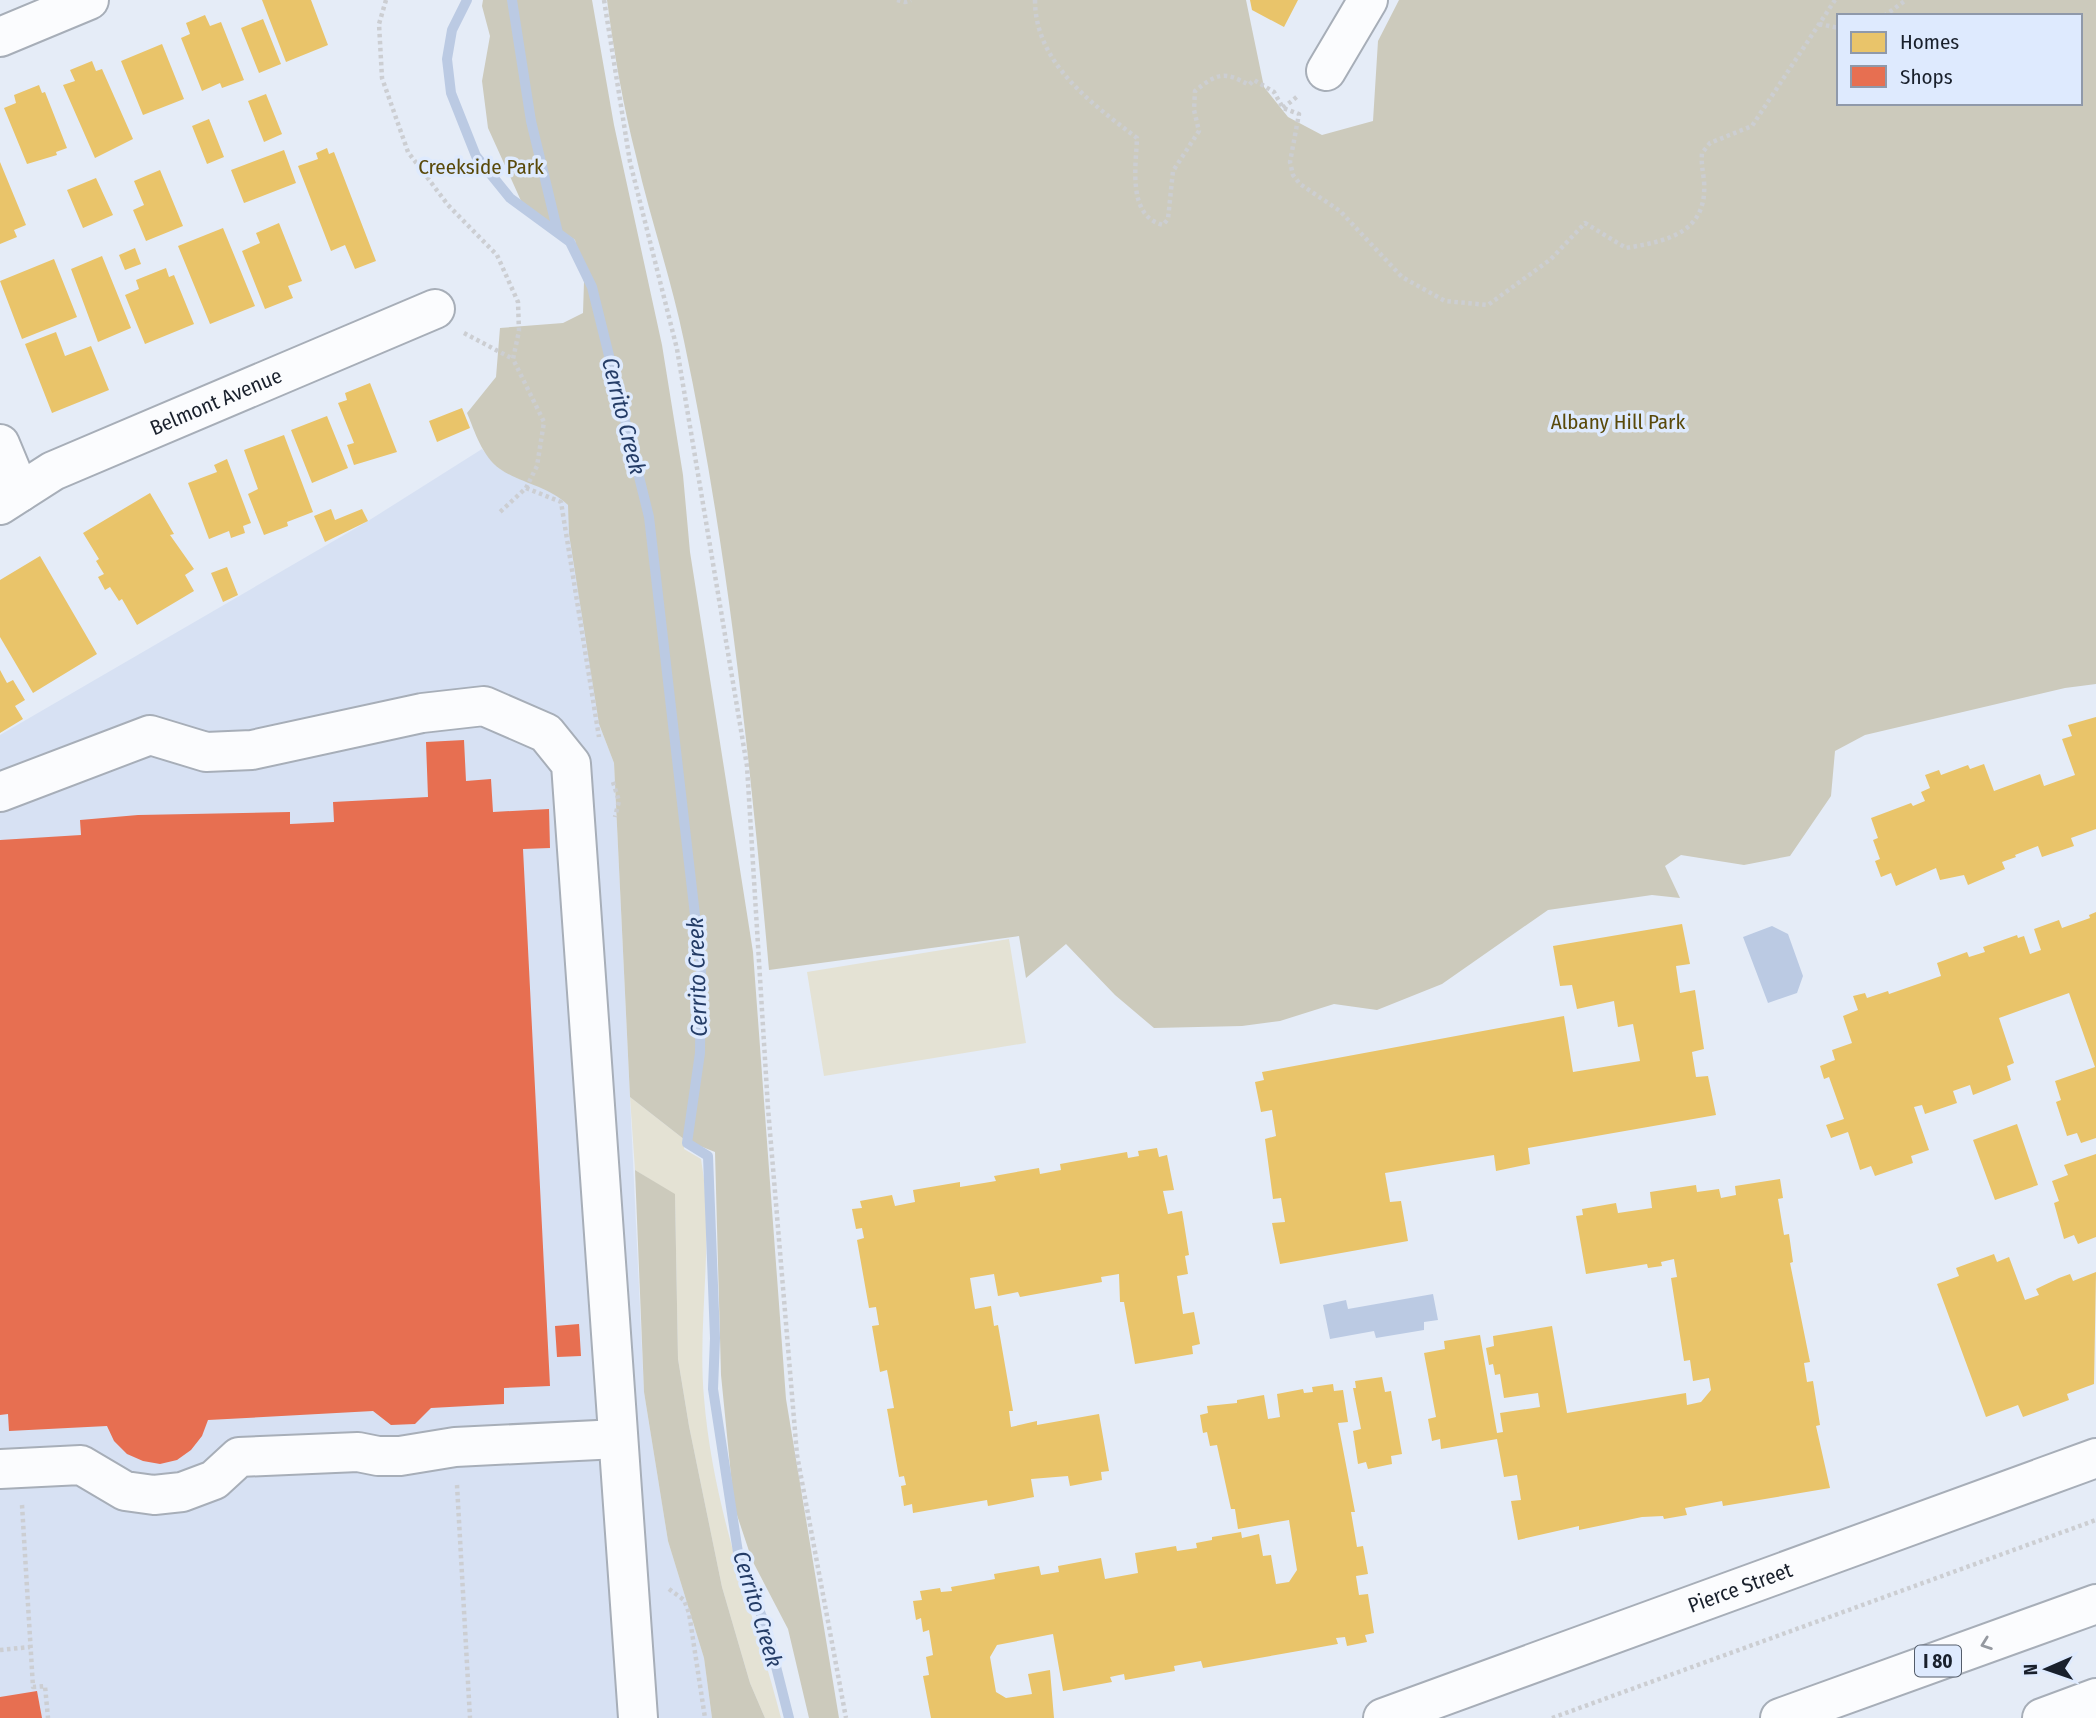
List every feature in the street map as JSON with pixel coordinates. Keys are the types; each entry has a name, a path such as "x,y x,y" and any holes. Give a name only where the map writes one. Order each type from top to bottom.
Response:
{"main road":[{"path":"0,37 89,0"},
{"path":"1326,71 1368,0"},
{"name":"Belmont Avenue","path":"10,499 53,471 435,309"},
{"path":"0,444 10,499"},
{"path":"0,792 150,735 206,752 252,750 422,713 484,706 547,733 571,764 638,1718"},
{"path":"10,1469 81,1465 125,1492 153,1495 182,1492 214,1480 239,1457 358,1452 400,1456 455,1447 618,1439"},
{"name":"Pierce Street","path":"1383,1718 2096,1458"},
{"name":"I 80","path":"1780,1718 2096,1604"},
{"path":"2042,1718 2096,1698"}],"path":[{"path":"386,0 379,24 382,78 408,152 447,205 497,255 518,302 519,331 513,359"},
{"path":"604,0 630,162 677,349 747,766 768,1108 797,1455 846,1718"},
{"path":"897,0 911,0"},
{"path":"1035,0 1035,23 1063,74 1084,98 1137,138 1135,197 1155,223 1163,225 1168,219 1173,171 1199,131 1194,110 1195,91 1212,78 1231,74 1249,85 1254,80 1274,92 1283,108 1299,114 1290,162 1293,175 1300,184 1340,211 1402,277 1446,302 1488,305 1551,259 1585,223 1626,248 1658,243 1690,228 1699,214 1701,204 1704,182 1702,153 1710,143 1752,126 1835,0"},
{"path":"1887,14 1906,0"},
{"path":"1819,24 1837,28"},
{"path":"435,309 463,333 513,359 544,422 537,466 526,488 500,512"},
{"path":"455,1447 470,1718"},
{"path":"10,1469 33,1687 45,1686 48,1718"},
{"path":"1552,1718 2096,1520"},
{"path":"0,1650 30,1647"}],"shaded area":[{"path":"482,449 500,469 555,493 568,505 599,724 614,763 644,1392 668,1541 704,1658 712,1718 0,1718 0,735 368,521"},
{"path":"1772,926 1788,934 1803,976 1797,993 1768,1003 1743,937"},
{"path":"1009,939 1026,1043 824,1076 807,972"},
{"path":"630,1097 685,1140 684,1149 701,1159 706,1219 702,1368 709,1439 735,1560 781,1718 765,1718 750,1683 722,1587 678,1359 675,1195 635,1170"},
{"path":"1433,1294 1438,1320 1424,1322 1424,1330 1376,1338 1374,1331 1330,1339 1323,1305 1346,1300 1348,1309"}],"green space":[{"path":"483,0 592,0 614,125 662,345 683,475 690,552 753,952 786,1399 839,1718 809,1718 788,1629 752,1560 734,1506 721,1375 715,1152 685,1140 630,1097 614,763 599,724 569,534 568,505 552,493 508,474 494,464 480,443 467,413 496,377 500,328 563,323 583,313 584,282 575,240 522,203 488,128 482,81 490,36 482,6"},
{"name":"Albany Hill Park","path":"607,0 1246,0 1264,87 1288,117 1322,135 1373,121 1378,41 1399,0 2096,0 2096,684 2065,688 1865,735 1835,751 1831,796 1790,856 1744,865 1681,855 1665,866 1680,898 1652,895 1548,910 1442,984 1377,1010 1334,1004 1280,1021 1242,1026 1154,1028 1115,995 1066,944 1026,978 1019,936 769,970 736,654 700,419 673,294 631,137"},
{"path":"635,1170 675,1194 678,1359 689,1426 722,1587 750,1683 765,1718 712,1718 704,1658 668,1541 644,1392"}],"building: Homes":[{"path":"262,0 311,0 328,45 286,62"},
{"path":"1250,0 1298,0 1284,27 1252,10"},
{"path":"205,15 210,26 221,22 244,80 222,88 220,83 202,91 181,38 190,34 186,23"},
{"path":"263,19 281,64 259,73 241,28"},
{"path":"162,44 184,99 143,115 121,61"},
{"path":"92,61 96,71 102,69 133,139 95,158 63,85 75,81 70,70"},
{"path":"39,85 42,93 45,92 67,148 56,152 57,155 27,164 4,108 16,103 14,95"},
{"path":"266,94 282,134 264,142 248,101"},
{"path":"209,119 224,157 207,164 192,126"},
{"path":"327,148 329,154 334,152 376,261 355,269 345,245 331,251 298,166 318,159 316,153"},
{"path":"284,150 296,183 244,203 231,170"},
{"path":"0,162 26,225 14,230 17,237 0,244"},
{"path":"160,170 183,226 146,241 133,210 144,205 134,181"},
{"path":"96,178 113,215 83,228 67,190"},
{"path":"279,223 302,281 288,286 293,298 265,309 242,251 260,243 256,233"},
{"path":"223,228 255,306 210,324 178,246"},
{"path":"135,248 141,264 125,270 119,255"},
{"path":"102,256 131,328 98,342 71,269"},
{"path":"54,259 77,317 22,339 0,281"},
{"path":"166,268 169,277 174,275 194,324 145,344 125,295 139,289 136,280"},
{"path":"56,332 65,356 91,346 109,390 52,413 25,344"},
{"path":"370,383 397,452 354,465 347,445 354,443 338,403 347,400 345,393"},
{"path":"462,408 470,428 437,442 429,421"},
{"path":"327,416 348,468 312,483 291,430"},
{"path":"284,435 313,512 264,535 248,494 258,489 244,450"},
{"path":"227,459 251,523 243,526 245,533 231,538 229,531 209,539 188,483 217,472 214,465"},
{"path":"150,493 174,534 170,535 194,569 185,575 194,591 137,625 122,599 119,601 110,587 105,590 98,577 104,574 96,561 99,559 83,533"},
{"path":"331,509 335,520 362,509 368,521 325,542 314,516"},
{"path":"40,556 97,654 33,693 0,637 0,580"},
{"path":"227,567 238,595 223,602 211,573"},
{"path":"0,670 7,683 13,680 25,700 15,706 23,719 0,733"},
{"path":"2096,717 2096,829 2071,838 2074,846 2042,857 2038,846 2002,862 2005,869 1968,885 1964,875 1940,880 1936,868 1896,886 1891,873 1881,877 1875,861 1880,859 1873,840 1878,838 1871,818 1911,803 1913,806 1925,801 1921,792 1930,788 1925,775 1939,770 1941,775 1968,765 1970,769 1984,764 1994,791 2040,774 2044,786 2075,775 2062,739 2072,736 2068,725"},
{"path":"2096,912 2096,1138 2081,1143 2077,1133 2067,1136 2056,1102 2061,1100 2055,1081 2095,1067 2069,993 1999,1018 2014,1063 2007,1066 2011,1080 1973,1095 1970,1085 1953,1091 1957,1103 1925,1114 1922,1105 1914,1107 1929,1150 1911,1156 1913,1163 1875,1176 1871,1166 1860,1170 1848,1132 1831,1138 1826,1125 1844,1119 1829,1077 1824,1079 1820,1066 1835,1060 1832,1050 1852,1043 1843,1016 1858,1010 1853,996 1865,993 1867,998 1888,991 1889,994 1941,976 1937,963 1967,952 1969,957 1985,952 1983,947 2017,935 2018,938 2024,936 2030,954 2041,950 2034,929 2059,920 2062,928 2090,918 2089,915"},
{"path":"1682,924 1690,964 1676,966 1680,993 1695,990 1704,1049 1692,1052 1696,1077 1708,1076 1716,1115 1528,1148 1530,1164 1496,1171 1494,1155 1385,1173 1390,1202 1401,1201 1408,1241 1280,1264 1272,1223 1285,1222 1281,1198 1273,1199 1265,1139 1276,1136 1272,1110 1261,1112 1255,1082 1264,1080 1262,1072 1564,1016 1573,1072 1640,1061 1633,1024 1618,1027 1614,1001 1577,1009 1572,985 1560,986 1553,946"},
{"path":"2017,1124 2038,1185 1995,1200 1973,1140"},
{"path":"1157,1148 1159,1157 1167,1155 1174,1190 1163,1191 1168,1214 1182,1211 1189,1255 1185,1256 1188,1274 1177,1276 1183,1314 1194,1312 1200,1344 1192,1346 1193,1354 1135,1364 1124,1302 1120,1302 1119,1274 1101,1277 1102,1282 1020,1297 1018,1292 998,1296 994,1274 970,1278 975,1309 991,1306 994,1326 998,1325 1013,1411 1009,1411 1011,1427 1037,1421 1037,1425 1099,1414 1109,1471 1101,1472 1102,1480 1070,1486 1068,1476 1031,1479 1034,1497 988,1506 987,1500 913,1513 912,1504 904,1506 901,1486 906,1485 904,1476 899,1477 887,1409 894,1408 887,1370 880,1372 872,1326 879,1325 876,1307 869,1308 857,1240 864,1238 862,1228 856,1229 852,1209 862,1208 860,1201 892,1195 895,1206 915,1202 913,1190 960,1182 960,1187 996,1181 994,1176 1039,1168 1040,1174 1061,1170 1060,1164 1127,1152 1128,1158 1139,1156 1138,1151"},
{"path":"2096,1154 2096,1237 2078,1244 2074,1235 2064,1239 2054,1203 2059,1201 2052,1181 2068,1175 2064,1165"},
{"path":"1780,1179 1783,1198 1778,1199 1784,1235 1789,1234 1793,1262 1790,1263 1810,1362 1804,1363 1807,1382 1813,1381 1820,1425 1816,1426 1830,1488 1723,1506 1722,1501 1685,1508 1687,1515 1664,1519 1663,1516 1642,1517 1579,1530 1579,1526 1518,1540 1511,1501 1521,1500 1517,1475 1504,1477 1497,1439 1441,1449 1440,1439 1432,1441 1428,1419 1436,1417 1424,1353 1445,1349 1444,1341 1480,1335 1497,1433 1503,1432 1500,1413 1540,1407 1538,1393 1504,1398 1500,1374 1495,1375 1493,1364 1489,1365 1486,1348 1494,1346 1493,1336 1552,1326 1567,1413 1686,1393 1687,1405 1701,1402 1711,1390 1709,1378 1693,1381 1690,1360 1684,1361 1671,1278 1677,1277 1674,1259 1661,1262 1662,1266 1648,1268 1647,1264 1586,1274 1576,1216 1583,1215 1582,1209 1616,1203 1618,1213 1652,1208 1650,1192 1696,1185 1697,1192 1719,1189 1721,1198 1736,1195 1735,1186"},
{"path":"1994,1254 1997,1262 2009,1257 2025,1300 2039,1295 2036,1289 2059,1278 2070,1274 2073,1281 2096,1272 2094,1384 2067,1394 2069,1400 2023,1417 2018,1405 1986,1417 1937,1284 1959,1276 1956,1268"},
{"path":"1382,1377 1385,1392 1391,1391 1402,1454 1391,1456 1392,1464 1368,1469 1366,1462 1358,1464 1353,1431 1361,1429 1353,1388 1356,1388 1355,1381"},
{"path":"1333,1384 1334,1391 1343,1390 1348,1422 1338,1423 1355,1512 1351,1512 1357,1547 1363,1546 1368,1574 1356,1576 1359,1595 1368,1594 1374,1633 1365,1635 1367,1642 1347,1646 1345,1637 1336,1638 1338,1644 1203,1668 1201,1661 1174,1666 1175,1671 1125,1680 1124,1674 1110,1677 1112,1682 1063,1691 1053,1634 997,1645 990,1657 996,1692 1006,1698 1032,1694 1028,1674 1050,1670 1054,1718 931,1718 923,1676 929,1675 926,1657 933,1655 929,1630 923,1632 921,1618 916,1620 913,1601 922,1600 920,1591 940,1588 941,1592 952,1591 951,1587 995,1579 994,1574 1039,1566 1041,1575 1059,1572 1058,1566 1101,1558 1105,1579 1138,1573 1135,1553 1176,1546 1177,1551 1197,1548 1196,1543 1212,1540 1212,1537 1241,1532 1242,1538 1259,1534 1263,1556 1271,1555 1276,1584 1289,1582 1297,1570 1289,1520 1238,1529 1217,1445 1210,1446 1207,1432 1203,1433 1200,1415 1208,1413 1207,1406 1237,1403 1237,1400 1264,1395 1268,1419 1280,1417 1277,1394 1303,1389 1304,1393 1313,1392 1312,1387"}],"building: Shops":[{"path":"464,740 466,781 491,779 493,812 549,809 550,848 523,849 550,1386 504,1388 504,1404 431,1408 415,1424 391,1425 373,1411 208,1420 202,1436 191,1450 177,1460 160,1464 127,1454 114,1441 107,1426 9,1431 8,1414 0,1415 0,840 81,835 80,820 138,815 290,812 290,824 334,822 333,802 428,797 426,742"},
{"path":"579,1324 581,1356 557,1357 555,1326"},
{"path":"37,1691 42,1718 0,1718 0,1697"}],"waterway":[{"name":"Cerrito Creek","path":"467,0 452,30 447,59 451,93 476,156 510,198 570,242 592,287 649,517 701,967 700,1053 687,1143 708,1156 715,1338 713,1389 739,1559 766,1627 789,1718"},
{"name":"Cerrito Creek","path":"512,0 531,121 558,233"}],"park label":[{"name":"Creekside Park","path":"481,167"}]}
